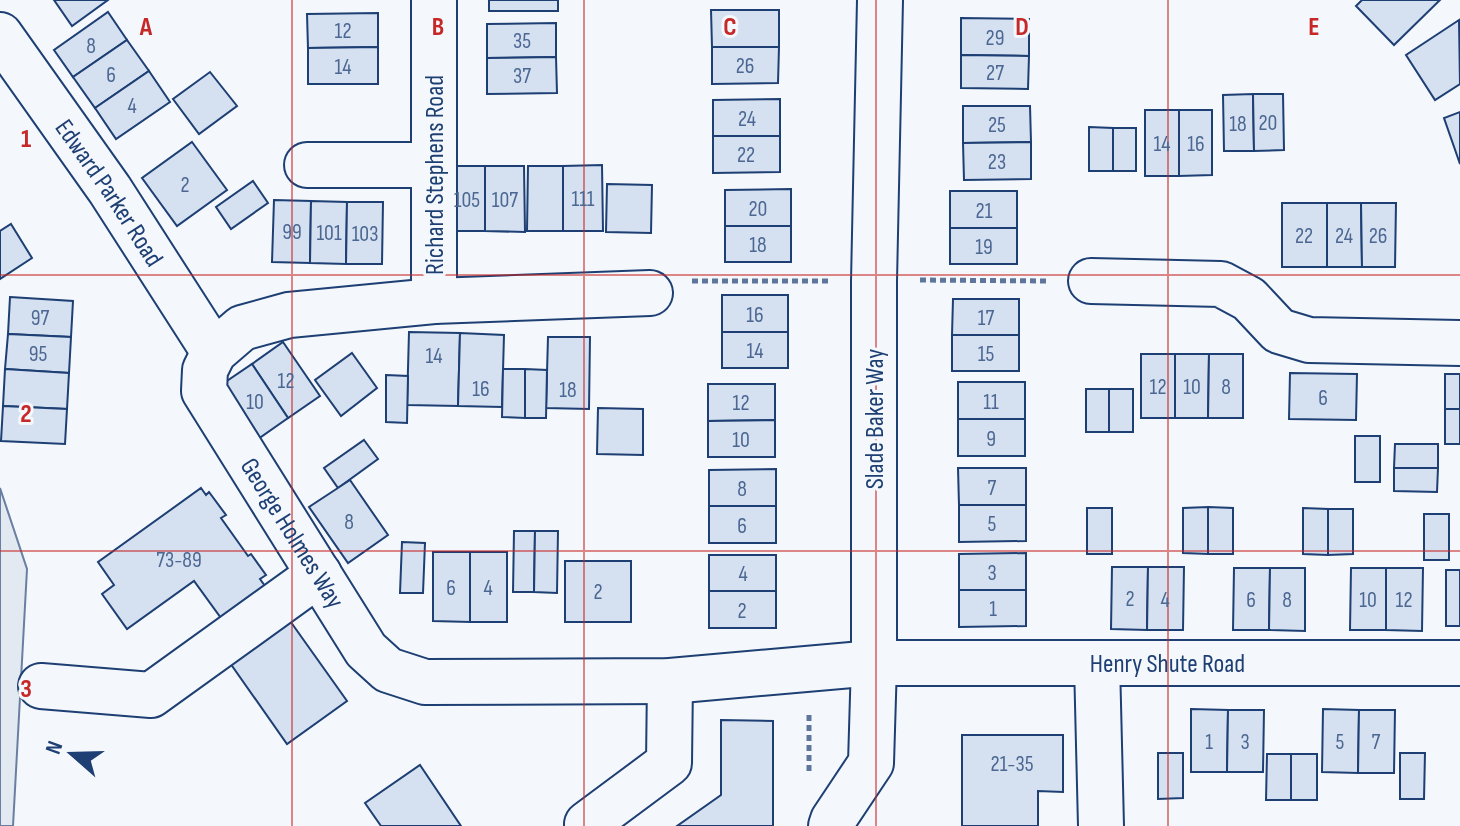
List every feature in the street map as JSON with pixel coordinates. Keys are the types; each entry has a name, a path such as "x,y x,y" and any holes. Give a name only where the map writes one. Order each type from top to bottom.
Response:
{"street":[{"name":"Richard Stephens Road","path":"434,0 434,301"},
{"name":"Slade Baker Way","path":"831,826 871,763 874,281 880,0"},
{"name":"Edward Parker Road","path":"0,35 110,190 214,352"},
{"path":"307,165 433,165"},
{"path":"1091,281 1221,284 1249,299 1279,331 1309,340 1460,343"},
{"path":"214,352 242,328 289,315 434,301 650,293"},
{"name":"George Holmes Way","path":"214,352 205,370 204,391 366,650 388,670 425,682 670,681 874,663"},
{"path":"41,686 151,695 319,574"},
{"name":"Henry Shute Road","path":"874,663 1460,663"},
{"path":"1097,663 1101,826"},
{"path":"587,824 669,763 670,681"}],"path":[{"path":"808,670 809,779"}],"shaded area":[{"path":"0,488 27,569 13,826 0,826"}],"building":[{"path":"54,0 108,0 72,26"},
{"path":"489,0 558,0 558,11 489,11"},
{"path":"1362,0 1440,0 1394,45 1356,6"},
{"path":"711,10 779,10 779,47 712,47"},
{"path":"108,12 127,40 73,77 54,50"},
{"path":"378,13 378,47 308,48 307,14"},
{"path":"961,18 1029,19 1029,56 961,55"},
{"path":"1459,20 1460,84 1435,100 1406,55"},
{"path":"556,23 556,57 487,58 487,24"},
{"path":"127,40 149,71 95,108 73,77"},
{"path":"378,47 378,84 308,84 308,48"},
{"path":"712,47 779,47 778,83 712,84"},
{"path":"961,55 1029,56 1028,89 961,88"},
{"path":"556,57 557,93 487,94 487,58"},
{"path":"149,71 170,102 116,139 95,108"},
{"path":"210,72 237,106 199,134 173,99"},
{"path":"1253,94 1254,151 1224,151 1223,95"},
{"path":"1253,94 1283,94 1284,150 1254,151"},
{"path":"780,99 780,136 713,136 713,100"},
{"path":"963,106 1030,106 1031,142 963,143"},
{"path":"1145,110 1179,110 1179,176 1145,176"},
{"path":"1179,110 1212,110 1212,175 1179,176"},
{"path":"1460,112 1460,164 1444,118"},
{"path":"1089,127 1113,128 1113,171 1089,171"},
{"path":"1113,128 1136,128 1136,171 1113,171"},
{"path":"713,136 780,136 780,172 713,173"},
{"path":"192,142 227,190 177,226 142,178"},
{"path":"1031,142 1031,179 964,180 963,143"},
{"path":"602,165 603,231 563,231 563,166"},
{"path":"450,166 485,166 485,231 449,231"},
{"path":"485,166 524,166 525,232 485,231"},
{"path":"528,166 563,166 563,231 527,231"},
{"path":"253,181 268,203 231,229 216,207"},
{"path":"607,184 652,185 651,233 606,232"},
{"path":"791,189 791,226 725,226 725,190"},
{"path":"950,191 1017,191 1017,228 950,228"},
{"path":"274,200 311,201 310,263 272,262"},
{"path":"311,201 347,202 346,264 310,263"},
{"path":"347,202 383,202 382,264 346,264"},
{"path":"1282,203 1327,203 1327,267 1282,267"},
{"path":"1327,203 1361,203 1362,267 1327,267"},
{"path":"1361,203 1396,203 1395,267 1362,267"},
{"path":"11,224 32,258 0,279 0,231"},
{"path":"725,226 791,226 791,262 725,262"},
{"path":"950,228 1017,228 1017,264 950,264"},
{"path":"722,295 788,295 788,332 722,332"},
{"path":"10,297 73,301 71,337 8,334"},
{"path":"953,299 1019,299 1019,335 952,335"},
{"path":"409,332 460,333 458,406 407,405"},
{"path":"722,332 788,332 788,368 722,368"},
{"path":"460,333 504,335 502,407 458,406"},
{"path":"8,334 71,337 69,373 5,369"},
{"path":"952,335 1019,335 1019,371 952,371"},
{"path":"548,337 590,337 589,409 546,408"},
{"path":"283,342 320,396 288,418 252,364"},
{"path":"352,353 377,388 341,416 315,380"},
{"path":"1141,354 1175,354 1175,418 1141,418"},
{"path":"1175,354 1209,354 1208,418 1175,418"},
{"path":"1209,354 1243,354 1243,418 1208,418"},
{"path":"252,364 288,418 258,439 221,385"},
{"path":"5,369 69,373 67,409 3,406"},
{"path":"503,369 525,369 525,418 502,417"},
{"path":"525,369 547,370 546,418 525,418"},
{"path":"1290,373 1357,374 1356,420 1289,419"},
{"path":"1445,374 1460,374 1460,409 1445,409"},
{"path":"386,375 408,376 407,423 386,422"},
{"path":"958,382 1025,382 1025,419 958,419"},
{"path":"708,384 775,384 775,420 708,421"},
{"path":"1086,389 1109,389 1109,432 1086,432"},
{"path":"1109,389 1133,389 1133,432 1109,432"},
{"path":"3,406 67,409 65,444 1,441"},
{"path":"598,408 643,409 643,455 597,454"},
{"path":"1445,409 1460,409 1460,444 1445,444"},
{"path":"958,419 1025,419 1025,456 958,456"},
{"path":"775,420 775,457 708,457 708,421"},
{"path":"1355,436 1380,436 1380,482 1355,482"},
{"path":"364,440 378,459 338,488 324,468"},
{"path":"1395,444 1438,444 1438,468 1394,468"},
{"path":"958,468 1026,468 1026,505 959,505"},
{"path":"1394,468 1438,468 1437,492 1394,491"},
{"path":"776,469 776,506 709,506 709,470"},
{"path":"350,480 388,535 348,563 309,507"},
{"path":"201,488 206,495 209,492 226,515 221,518 266,575 260,579 265,586 221,618 194,581 127,629 102,594 114,585 98,562"},
{"path":"959,505 1026,505 1026,541 959,542"},
{"path":"709,506 776,506 776,543 709,543"},
{"path":"1208,507 1208,554 1183,553 1183,508"},
{"path":"1208,507 1233,508 1233,554 1208,554"},
{"path":"1087,508 1112,508 1112,554 1087,554"},
{"path":"1303,508 1328,509 1328,555 1303,554"},
{"path":"1328,509 1353,509 1353,554 1328,555"},
{"path":"1424,514 1449,514 1449,560 1424,560"},
{"path":"514,531 535,531 534,592 513,592"},
{"path":"535,531 558,531 557,593 534,592"},
{"path":"402,542 425,543 423,593 400,593"},
{"path":"433,552 470,552 470,622 433,621"},
{"path":"470,552 507,552 507,622 470,622"},
{"path":"1026,553 1026,590 959,590 959,554"},
{"path":"709,555 776,555 776,591 709,591"},
{"path":"565,561 631,561 631,622 565,622"},
{"path":"1112,567 1148,567 1147,630 1111,629"},
{"path":"1148,567 1184,567 1183,630 1147,630"},
{"path":"1234,568 1270,568 1269,630 1233,630"},
{"path":"1270,568 1305,568 1305,631 1269,630"},
{"path":"1351,568 1386,568 1386,630 1350,630"},
{"path":"1386,568 1423,568 1422,631 1386,630"},
{"path":"1446,570 1460,570 1460,626 1446,626"},
{"path":"959,590 1026,590 1026,626 959,627"},
{"path":"709,591 776,591 776,628 709,628"},
{"path":"283,611 347,701 287,744 223,653"},
{"path":"1191,709 1228,710 1227,772 1191,772"},
{"path":"1323,709 1359,710 1358,773 1322,772"},
{"path":"1228,710 1264,710 1263,772 1227,772"},
{"path":"1359,710 1395,710 1394,773 1358,773"},
{"path":"721,720 773,721 773,826 677,826 721,795"},
{"path":"962,735 1063,735 1063,792 1038,791 1038,826 962,826"},
{"path":"1158,753 1183,753 1183,798 1158,799"},
{"path":"1400,753 1425,753 1424,799 1400,799"},
{"path":"1267,754 1291,754 1291,800 1266,800"},
{"path":"1291,754 1317,754 1317,800 1291,800"},
{"path":"420,765 461,826 381,826 365,803"}]}
